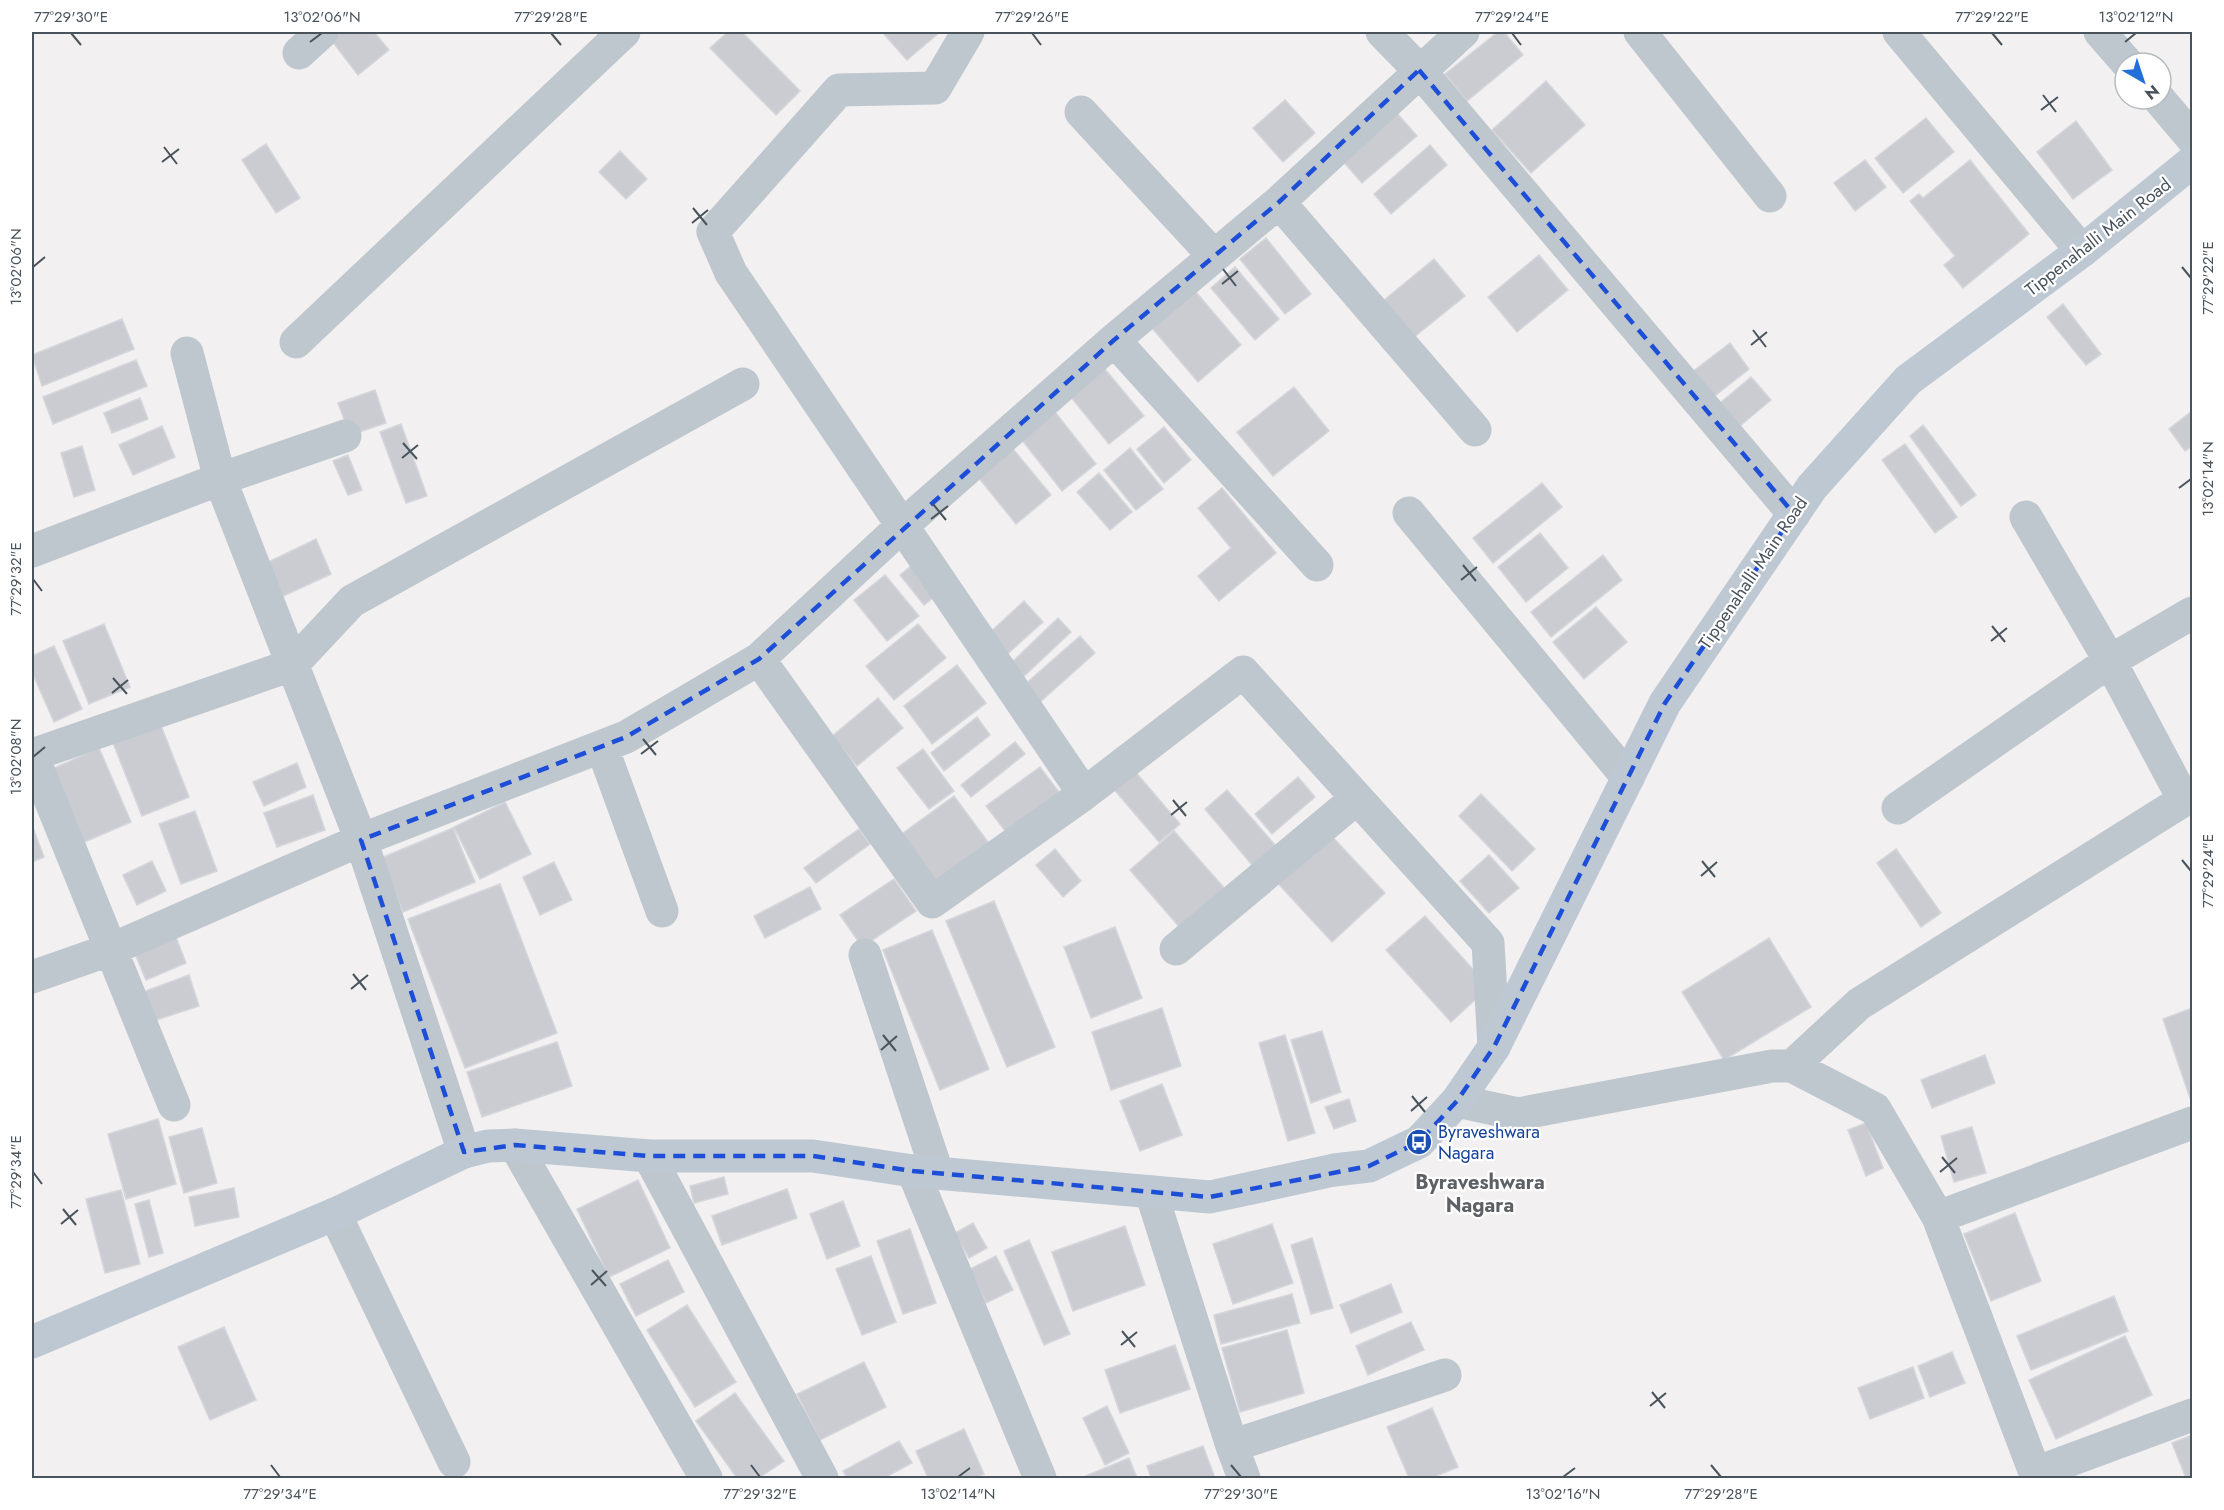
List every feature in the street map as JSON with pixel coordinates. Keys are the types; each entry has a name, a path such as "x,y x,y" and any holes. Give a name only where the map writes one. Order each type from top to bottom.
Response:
{"street":[{"path":"296,342 624,32"},
{"path":"968,32 935,88 839,90 713,232 730,273 1084,794"},
{"path":"1383,32 1419,70 1794,514"},
{"path":"32,977 112,949 360,840 626,737 759,659 903,525 1114,340 1279,202 1419,70 1463,32"},
{"path":"1640,32 1770,196"},
{"path":"1899,32 2082,251"},
{"path":"2100,32 2117,51"},
{"path":"2169,111 2193,138"},
{"path":"1081,112 1214,256"},
{"name":"Tippenahalli Main Road","path":"32,1342 335,1214 464,1152 488,1146 515,1145 649,1156 813,1156 925,1172 1210,1197 1334,1170 1368,1166 1419,1142 1457,1101 1494,1047 1665,703 1812,488 1908,380 2082,251 2193,162"},
{"path":"1279,202 1475,430"},
{"path":"1114,340 1317,565"},
{"path":"187,353 220,479 360,840 464,1152"},
{"path":"174,1106 32,755 292,665 352,601 743,384"},
{"path":"32,551 220,479 345,436"},
{"path":"1409,513 1628,778"},
{"path":"1792,1066 1860,1004 2184,800 2110,661 2026,517"},
{"path":"1898,808 2110,661 2193,612"},
{"path":"759,659 932,903 1084,794 1242,672 1488,943 1494,1047"},
{"path":"602,747 662,910"},
{"path":"1176,949 1357,798"},
{"path":"865,955 925,1172 1041,1479"},
{"path":"1457,1101 1518,1114 1772,1066 1792,1066 1875,1109 1938,1217 2036,1476 2193,1415"},
{"path":"1938,1217 2193,1123"},
{"path":"515,1145 706,1479"},
{"path":"649,1156 822,1479"},
{"path":"1151,1192 1244,1479"},
{"path":"335,1214 454,1462"},
{"path":"1232,1446 1445,1375"}],"highlighted area":[{"path":"1419,70 1794,514 1665,703 1494,1047 1457,1101 1419,1142 1369,1166 1210,1197 913,1171 813,1156 649,1156 515,1145 464,1152 361,840 626,737 759,659 1114,340 1279,202"}],"building":[{"path":"325,32 374,32 389,50 358,75"},
{"path":"728,32 742,32 800,91 776,115 710,48"},
{"path":"882,32 940,32 907,60"},
{"path":"1498,32 1504,32 1523,55 1467,101 1445,74"},
{"path":"1546,81 1585,125 1531,173 1492,130"},
{"path":"1285,100 1315,133 1283,162 1253,128"},
{"path":"1396,112 1417,136 1362,183 1341,159"},
{"path":"1926,118 1954,152 1903,193 1875,158"},
{"path":"2076,121 2112,170 2073,199 2037,152"},
{"path":"266,144 300,198 276,213 242,160"},
{"path":"1430,145 1447,165 1391,214 1374,194"},
{"path":"620,151 647,179 626,199 599,172"},
{"path":"1865,160 1886,187 1855,211 1834,183"},
{"path":"1970,160 2029,234 1963,288 1944,265 1955,256 1910,201 1919,194 1923,198"},
{"path":"1266,238 1311,294 1285,314 1240,259"},
{"path":"1539,255 1568,290 1517,332 1488,297"},
{"path":"1434,259 1465,296 1408,342 1378,305"},
{"path":"1235,267 1279,319 1255,340 1211,288"},
{"path":"1195,291 1241,345 1198,382 1152,328"},
{"path":"2063,304 2101,354 2086,365 2047,317"},
{"path":"122,319 134,349 42,386 32,355"},
{"path":"1730,343 1749,369 1707,402 1687,376"},
{"path":"136,360 147,386 53,424 43,397"},
{"path":"1104,368 1144,416 1109,444 1070,396"},
{"path":"1751,377 1771,400 1734,431 1714,408"},
{"path":"1294,387 1329,431 1273,476 1237,432"},
{"path":"375,390 386,423 350,435 338,403"},
{"path":"140,398 148,419 112,433 104,413"},
{"path":"2192,411 2192,446 2185,451 2169,429"},
{"path":"1055,412 1096,464 1062,491 1022,440"},
{"path":"401,424 427,496 406,503 380,432"},
{"path":"1923,425 1976,495 1961,506 1910,436"},
{"path":"162,426 175,457 133,475 119,445"},
{"path":"1164,427 1191,460 1164,483 1137,449"},
{"path":"1009,444 1051,495 1016,524 974,472"},
{"path":"1905,444 1957,517 1935,533 1882,460"},
{"path":"82,446 95,490 74,497 61,453"},
{"path":"1130,448 1163,489 1136,510 1104,470"},
{"path":"348,455 362,490 348,495 333,461"},
{"path":"1099,473 1132,512 1110,530 1077,492"},
{"path":"1542,483 1562,507 1493,563 1473,538"},
{"path":"1222,488 1276,553 1219,601 1198,576 1231,548 1198,508"},
{"path":"1540,533 1568,568 1526,602 1498,567"},
{"path":"316,539 331,574 279,598 264,564"},
{"path":"1603,555 1622,580 1551,637 1531,612"},
{"path":"917,561 941,592 924,605 900,575"},
{"path":"885,575 919,616 887,641 854,600"},
{"path":"1024,601 1043,622 1003,658 984,638"},
{"path":"1596,607 1627,642 1584,679 1553,642"},
{"path":"1058,618 1071,632 1020,680 1007,667"},
{"path":"104,624 130,687 89,704 63,641"},
{"path":"918,624 946,658 894,700 866,666"},
{"path":"1080,636 1095,653 1039,703 1023,686"},
{"path":"54,646 82,709 54,722 32,672 32,656"},
{"path":"957,665 986,703 932,744 904,706"},
{"path":"878,698 903,728 857,766 832,736"},
{"path":"977,717 990,735 944,771 931,753"},
{"path":"160,723 189,797 142,816 113,743"},
{"path":"1015,742 1025,754 971,797 961,785"},
{"path":"99,748 131,822 82,843 50,770"},
{"path":"923,749 954,791 929,809 897,768"},
{"path":"297,763 306,787 264,806 253,782"},
{"path":"1040,767 1065,800 1012,840 986,806"},
{"path":"1133,769 1180,824 1159,842 1112,787"},
{"path":"1298,777 1315,797 1272,834 1255,814"},
{"path":"1227,790 1276,846 1252,865 1205,809"},
{"path":"1481,794 1535,849 1512,871 1459,816"},
{"path":"313,795 325,830 277,847 264,813"},
{"path":"954,796 991,846 936,886 899,836"},
{"path":"505,802 531,854 480,879 454,827"},
{"path":"195,811 217,871 181,884 159,824"},
{"path":"32,825 44,857 32,862"},
{"path":"453,828 475,882 403,912 381,858"},
{"path":"859,829 870,844 816,883 804,868"},
{"path":"1326,830 1385,893 1332,942 1273,878"},
{"path":"1174,831 1226,890 1181,929 1130,870"},
{"path":"1055,849 1081,881 1063,897 1036,865"},
{"path":"1896,849 1941,913 1921,927 1877,863"},
{"path":"1489,855 1519,888 1489,913 1460,881"},
{"path":"152,861 166,891 137,905 123,875"},
{"path":"554,862 572,900 540,915 523,877"},
{"path":"894,879 916,911 862,947 840,915"},
{"path":"500,884 557,1033 465,1068 408,919"},
{"path":"810,887 821,909 765,938 754,916"},
{"path":"994,901 1055,1047 1007,1067 946,921"},
{"path":"1425,916 1489,987 1451,1022 1386,950"},
{"path":"1115,927 1142,998 1091,1018 1064,947"},
{"path":"932,930 989,1069 940,1090 883,950"},
{"path":"174,932 186,963 146,980 133,949"},
{"path":"1769,938 1811,1007 1724,1060 1682,992"},
{"path":"189,975 199,1006 153,1021 143,992"},
{"path":"1162,1008 1181,1066 1111,1090 1092,1032"},
{"path":"2192,1008 2192,1101 2191,1101 2163,1019"},
{"path":"1322,1031 1341,1092 1311,1103 1291,1040"},
{"path":"1285,1035 1315,1133 1288,1141 1259,1043"},
{"path":"557,1042 572,1086 482,1117 467,1072"},
{"path":"1985,1055 1995,1083 1932,1108 1921,1080"},
{"path":"1162,1084 1182,1135 1140,1151 1120,1101"},
{"path":"1349,1099 1356,1121 1334,1129 1325,1107"},
{"path":"158,1119 176,1184 126,1199 108,1134"},
{"path":"1866,1123 1883,1168 1866,1176 1848,1130"},
{"path":"1972,1127 1986,1173 1954,1182 1941,1136"},
{"path":"202,1128 217,1183 184,1193 169,1137"},
{"path":"724,1177 728,1194 694,1203 690,1186"},
{"path":"638,1180 670,1248 609,1277 577,1209"},
{"path":"234,1188 239,1217 195,1226 189,1197"},
{"path":"787,1189 797,1218 722,1245 712,1216"},
{"path":"121,1190 140,1264 105,1273 86,1199"},
{"path":"149,1200 163,1253 149,1257 135,1204"},
{"path":"843,1201 860,1246 827,1259 810,1214"},
{"path":"2015,1213 2041,1281 1991,1301 1964,1234"},
{"path":"973,1223 987,1248 969,1258 955,1233"},
{"path":"1272,1224 1293,1283 1233,1304 1213,1244"},
{"path":"1125,1226 1145,1285 1073,1311 1052,1252"},
{"path":"910,1229 936,1303 903,1314 877,1241"},
{"path":"1312,1238 1333,1308 1311,1314 1291,1245"},
{"path":"1029,1240 1070,1334 1044,1345 1004,1251"},
{"path":"871,1256 896,1322 862,1335 836,1269"},
{"path":"996,1256 1013,1290 986,1303 970,1269"},
{"path":"668,1260 684,1292 636,1316 620,1284"},
{"path":"1391,1284 1402,1312 1351,1333 1340,1305"},
{"path":"1292,1294 1300,1323 1221,1344 1214,1315"},
{"path":"2114,1296 2128,1331 2031,1370 2017,1336"},
{"path":"687,1305 736,1382 695,1407 647,1330"},
{"path":"1411,1322 1424,1350 1368,1375 1356,1346"},
{"path":"224,1327 256,1400 210,1420 178,1347"},
{"path":"1287,1330 1304,1393 1240,1412 1222,1348"},
{"path":"2125,1336 2152,1395 2056,1439 2029,1380"},
{"path":"1175,1345 1190,1389 1120,1413 1105,1370"},
{"path":"1952,1352 1965,1383 1930,1397 1918,1366"},
{"path":"864,1362 886,1407 820,1440 797,1394"},
{"path":"1913,1367 1924,1398 1870,1419 1858,1388"},
{"path":"735,1393 784,1461 759,1478 737,1478 696,1421"},
{"path":"1107,1406 1129,1453 1105,1465 1083,1418"},
{"path":"1432,1408 1458,1467 1431,1478 1409,1478 1387,1427"},
{"path":"964,1429 984,1474 975,1478 928,1478 916,1451"},
{"path":"2192,1435 2192,1478 2186,1478 2172,1443"},
{"path":"899,1441 912,1463 884,1478 847,1478 843,1471"},
{"path":"1203,1446 1215,1478 1151,1478 1147,1466"},
{"path":"1129,1458 1137,1478 1081,1478"}],"place":[{"name":"Byraveshwara Nagara","path":"1419,1142"}],"district":[{"name":"Byraveshwara Nagara","path":"1480,1194"}]}
